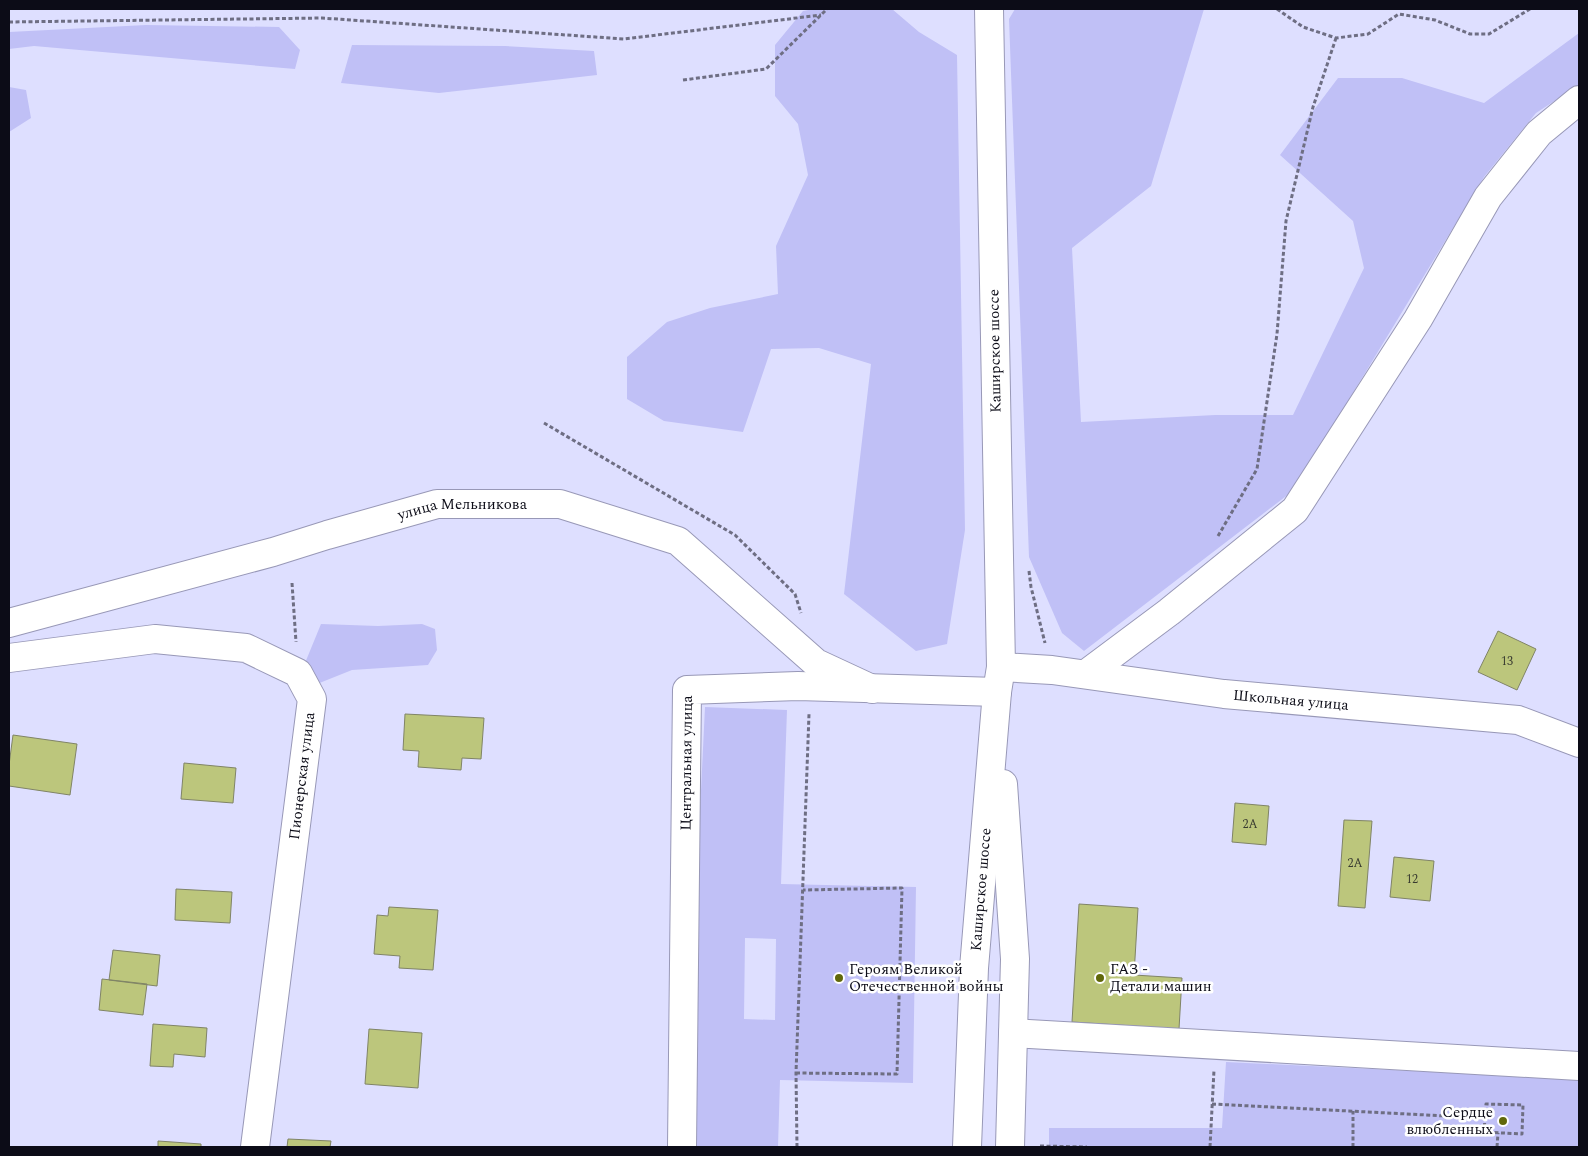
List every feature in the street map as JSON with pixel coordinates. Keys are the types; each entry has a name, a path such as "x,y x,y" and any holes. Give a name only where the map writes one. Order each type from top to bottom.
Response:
{"street":[{"name":"Каширское шоссе","path":"989,9 999,680 1015,959 1010,1147"},
{"path":"1086,674 1169,612 1294,510 1418,319 1488,197 1539,133 1579,100"},
{"name":"улица Мельникова","path":"9,623 273,552 327,534 437,504 560,504 678,541 816,663 872,689"},
{"path":"9,658 155,639 246,648 298,673"},
{"name":"Школьная улица","path":"999,680 1052,670 1224,694 1518,720 1579,743"},
{"name":"Пионерская улица","path":"256,1147 312,699 298,673"},
{"name":"Каширское шоссе","path":"966,1147 974,968 999,680"},
{"name":"Центральная улица","path":"682,1147 687,690 798,686 872,689 999,680"},
{"path":"1013,1033 1579,1066"}],"path":[{"path":"683,80 766,69 827,9"},
{"path":"1277,9 1303,28 1336,38 1368,34 1399,14 1435,20 1470,34 1489,34 1530,9"},
{"path":"9,22 322,18 624,39 821,15"},
{"path":"1216,538 1257,468 1277,334 1286,220 1313,107 1336,38"},
{"path":"292,583 298,673"},
{"path":"797,1147 796,1073 809,713"},
{"path":"796,1073 897,1074 902,888 803,890"},
{"path":"1210,1147 1215,1045"},
{"path":"1212,1104 1485,1118"},
{"path":"1486,1104 1523,1105 1522,1134 1484,1132 1485,1118 1486,1104"},
{"path":"1353,1111 1353,1147"},
{"path":"1497,1147 1498,1133"},
{"path":"1040,1146 1087,1147"}],"shaded area":[{"path":"814,9 892,9 919,32 957,55 965,530 947,644 916,651 844,594 871,364 819,348 771,349 743,432 664,421 627,399 627,357 667,322 710,308 778,294 776,246 808,175 798,124 775,96 775,45 803,11"},
{"path":"1015,9 1204,9 1151,186 1072,248 1081,422 1215,415 1293,415 1364,268 1353,221 1280,155 1338,78 1402,78 1484,103 1579,33 1579,85 1536,113 1484,177 1294,490 1084,651 1062,633 1029,557 1009,19"},
{"path":"146,25 279,27 300,50 295,69 34,46 9,49 9,32"},
{"path":"352,45 505,46 594,51 597,75 439,93 341,83"},
{"path":"9,87 26,90 31,118 9,132"},
{"path":"321,624 378,626 422,624 435,629 437,650 428,665 352,670 317,684 305,663"},
{"path":"705,707 787,710 781,884 916,887 913,1083 780,1080 778,1147 695,1147 697,873","holes":["745,938 776,939 775,1020 744,1019"]},
{"path":"1226,1062 1579,1079 1579,1147 1049,1147 1049,1128 1222,1128"}],"building":[{"path":"1498,631 1536,649 1517,690 1478,672"},
{"path":"405,714 484,718 481,759 462,758 461,770 418,767 419,751 403,750"},
{"path":"13,735 77,744 70,795 9,786 9,765"},
{"path":"184,763 236,768 233,803 181,799"},
{"path":"1235,803 1269,806 1266,845 1232,842"},
{"path":"1344,820 1372,821 1365,908 1338,906"},
{"path":"1394,857 1434,861 1430,901 1390,897"},
{"path":"176,889 232,892 230,923 175,920"},
{"path":"1079,904 1138,908 1134,975 1182,978 1179,1029 1072,1022"},
{"path":"389,907 438,910 433,970 399,968 400,956 374,954 377,915 388,916"},
{"path":"113,950 160,955 157,986 109,980"},
{"path":"102,979 147,984 143,1015 99,1010"},
{"path":"153,1024 207,1028 205,1057 174,1054 173,1067 150,1066"},
{"path":"369,1029 422,1033 418,1088 365,1084"},
{"path":"288,1139 331,1141 330,1147 287,1147"},
{"path":"158,1141 201,1144 201,1147 158,1147"}],"place":[{"name":"Героям Великой Отечественной войны","path":"839,978"},
{"name":"ГАЗ - Детали машин","path":"1100,978"},
{"name":"Сердце влюбленных","path":"1503,1121"}]}
